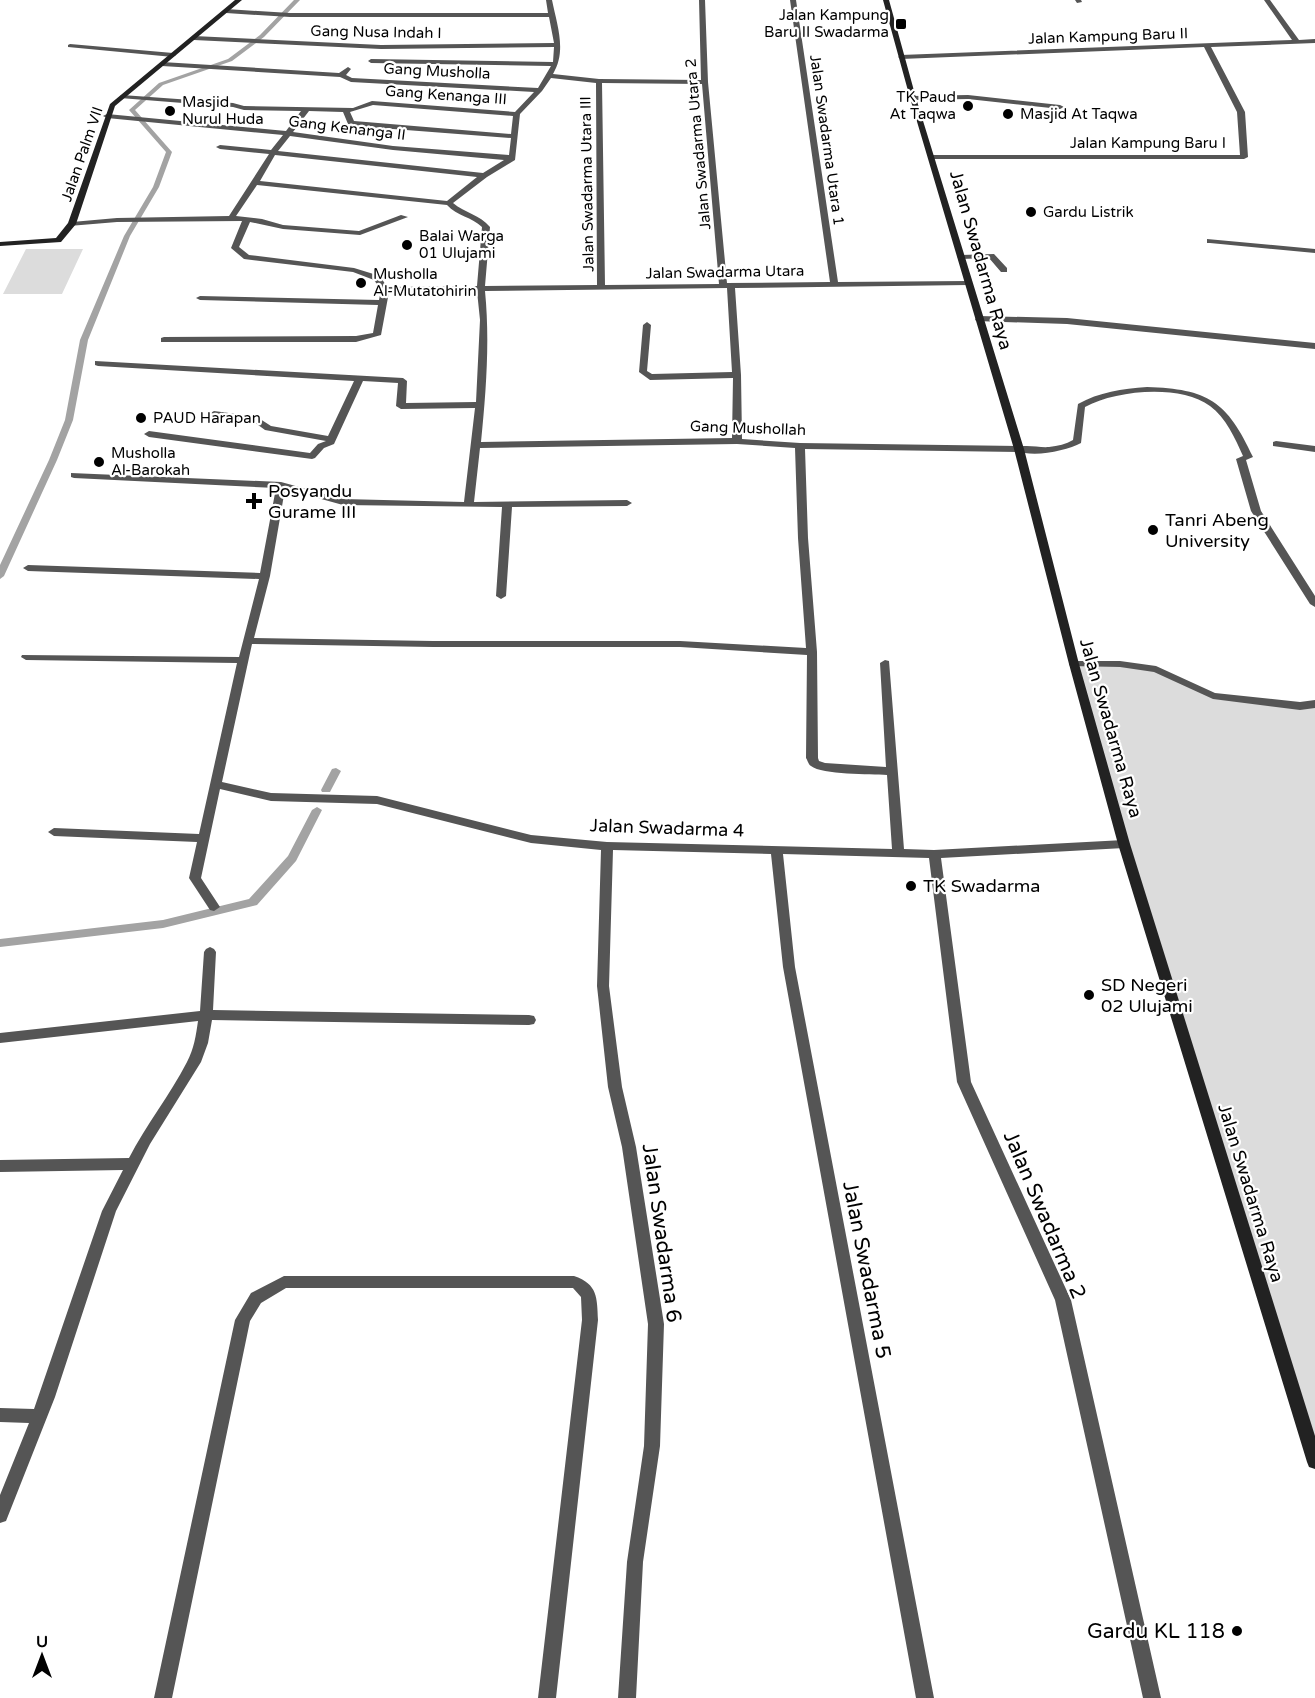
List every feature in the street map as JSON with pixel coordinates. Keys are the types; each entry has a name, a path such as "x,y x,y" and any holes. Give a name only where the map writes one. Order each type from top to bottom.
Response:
{"main road":[{"name":"Jalan Palm VII","path":"0,244 58,240 72,224 112,105 239,0"},
{"name":"Jalan Swadarma Raya","path":"886,0 913,98 1019,449 1074,664 1124,844 1315,1462"}],"street":[{"path":"255,183 449,204 484,175 512,158 517,114 540,90 556,64 558,45 549,0"},
{"name":"Jalan Swadarma Utara 2","path":"702,0 705,82 737,375 737,441"},
{"name":"Jalan Swadarma Utara 1","path":"793,0 834,284"},
{"path":"1267,0 1297,42"},
{"path":"226,12 274,15 551,15"},
{"name":"Gang Nusa Indah I","path":"194,38 273,44 381,47 558,45"},
{"name":"Jalan Kampung Baru II","path":"902,57 1315,41"},
{"path":"70,46 173,55"},
{"name":"Jalan Kampung Baru I","path":"932,157 1244,157 1240,111 1207,46"},
{"path":"370,61 556,64"},
{"name":"Gang Musholla","path":"162,64 342,75 351,80 540,90"},
{"path":"342,75 348,69"},
{"path":"549,76 599,81 705,82"},
{"name":"Jalan Swadarma Utara III","path":"599,81 602,288"},
{"name":"Gang Kenanga III","path":"122,97 306,110 354,110 372,103 517,114"},
{"path":"913,98 968,97 1060,106"},
{"path":"231,218 273,153 306,110"},
{"path":"346,110 354,124 515,136"},
{"name":"Gang Kenanga II","path":"107,116 289,134 393,148 512,158"},
{"path":"220,147 484,175"},
{"path":"449,204 456,213 479,219 486,227 481,290 484,320 480,405 469,505"},
{"path":"72,224 117,220 231,218 283,227 360,233 404,217"},
{"path":"164,340 372,337 377,335 385,290 377,278 354,270 247,257 240,254 235,248 248,220"},
{"path":"1210,241 1315,251"},
{"path":"961,256 992,256 1004,270"},
{"name":"Jalan Swadarma Utara","path":"385,290 968,283"},
{"path":"200,298 382,303"},
{"path":"980,323 1118,325 1315,346"},
{"path":"647,325 643,372 650,377 737,375"},
{"path":"98,363 403,381 401,406 480,405"},
{"path":"149,434 314,455 331,439 359,380"},
{"name":"Gang Mushollah","path":"477,444 737,441 800,446 1050,450 1069,447 1078,441 1080,406 1090,398 1115,392 1144,389 1183,393 1211,402 1236,430 1248,457 1241,459 1256,511 1315,604"},
{"path":"214,414 257,420 268,428 331,439"},
{"path":"1276,444 1315,449"},
{"path":"800,446 803,538 812,652 812,758 814,762 824,767 892,771"},
{"path":"74,476 281,485 343,502 507,506 627,503"},
{"path":"214,907 195,878 243,660 265,576 281,485"},
{"path":"501,596 507,506"},
{"path":"28,568 265,576"},
{"path":"249,641 680,644 812,652"},
{"path":"26,657 243,660"},
{"path":"885,663 898,853"},
{"path":"1074,664 1120,664 1156,669 1213,696 1300,706 1315,704"},
{"name":"Jalan Swadarma 4","path":"215,784 271,797 377,800 531,839 607,846 934,854 1124,844"},
{"path":"54,832 205,838"},
{"name":"Jalan Swadarma 6","path":"607,846 603,986 615,1087 629,1147 656,1324 652,1446 635,1562 627,1698"},
{"name":"Jalan Swadarma 5","path":"776,849 789,967 925,1698"},
{"name":"Jalan Swadarma 2","path":"934,854 964,1082 1063,1300 1152,1698"},
{"path":"0,1515 39,1416 109,1211 145,1140 194,1062 201,1043 206,1015 210,952"},
{"path":"0,1038 206,1015 530,1020"},
{"path":"0,1166 133,1164"},
{"path":"163,1698 243,1320 256,1298 284,1282 496,1280 574,1282 583,1286 589,1294 590,1320 547,1698"},
{"path":"0,1415 39,1416"}],"shaded area":[{"path":"26,249 83,249 62,294 3,294"},
{"path":"1074,664 1156,669 1213,696 1315,704 1315,1447"}],"waterway":[{"path":"0,576 69,420 84,340 127,236 156,187 169,152 132,110 161,84 230,60 262,36 297,0"},
{"path":"326,790 336,771"},
{"path":"0,943 163,924 253,902 292,858 317,810"}],"place":[{"name":"Jalan Kampung Baru II Swadarma","path":"901,24"},
{"name":"TK Paud At Taqwa","path":"968,106"},
{"name":"Masjid Nurul Huda","path":"170,111"},
{"name":"Masjid At Taqwa","path":"1008,114"},
{"name":"Gardu Listrik","path":"1031,212"},
{"name":"Balai Warga 01 Ulujami","path":"407,245"},
{"name":"Musholla Al-Mutatohirin","path":"361,283"},
{"name":"PAUD Harapan","path":"141,418"},
{"name":"Musholla Al-Barokah","path":"99,462"},
{"name":"Posyandu Gurame III","path":"254,501"},
{"name":"Tanri Abeng University","path":"1153,530"},
{"name":"TK Swadarma","path":"911,886"},
{"name":"SD Negeri 02 Ulujami","path":"1089,995"},
{"name":"Gardu KL 118","path":"1237,1631"}]}
